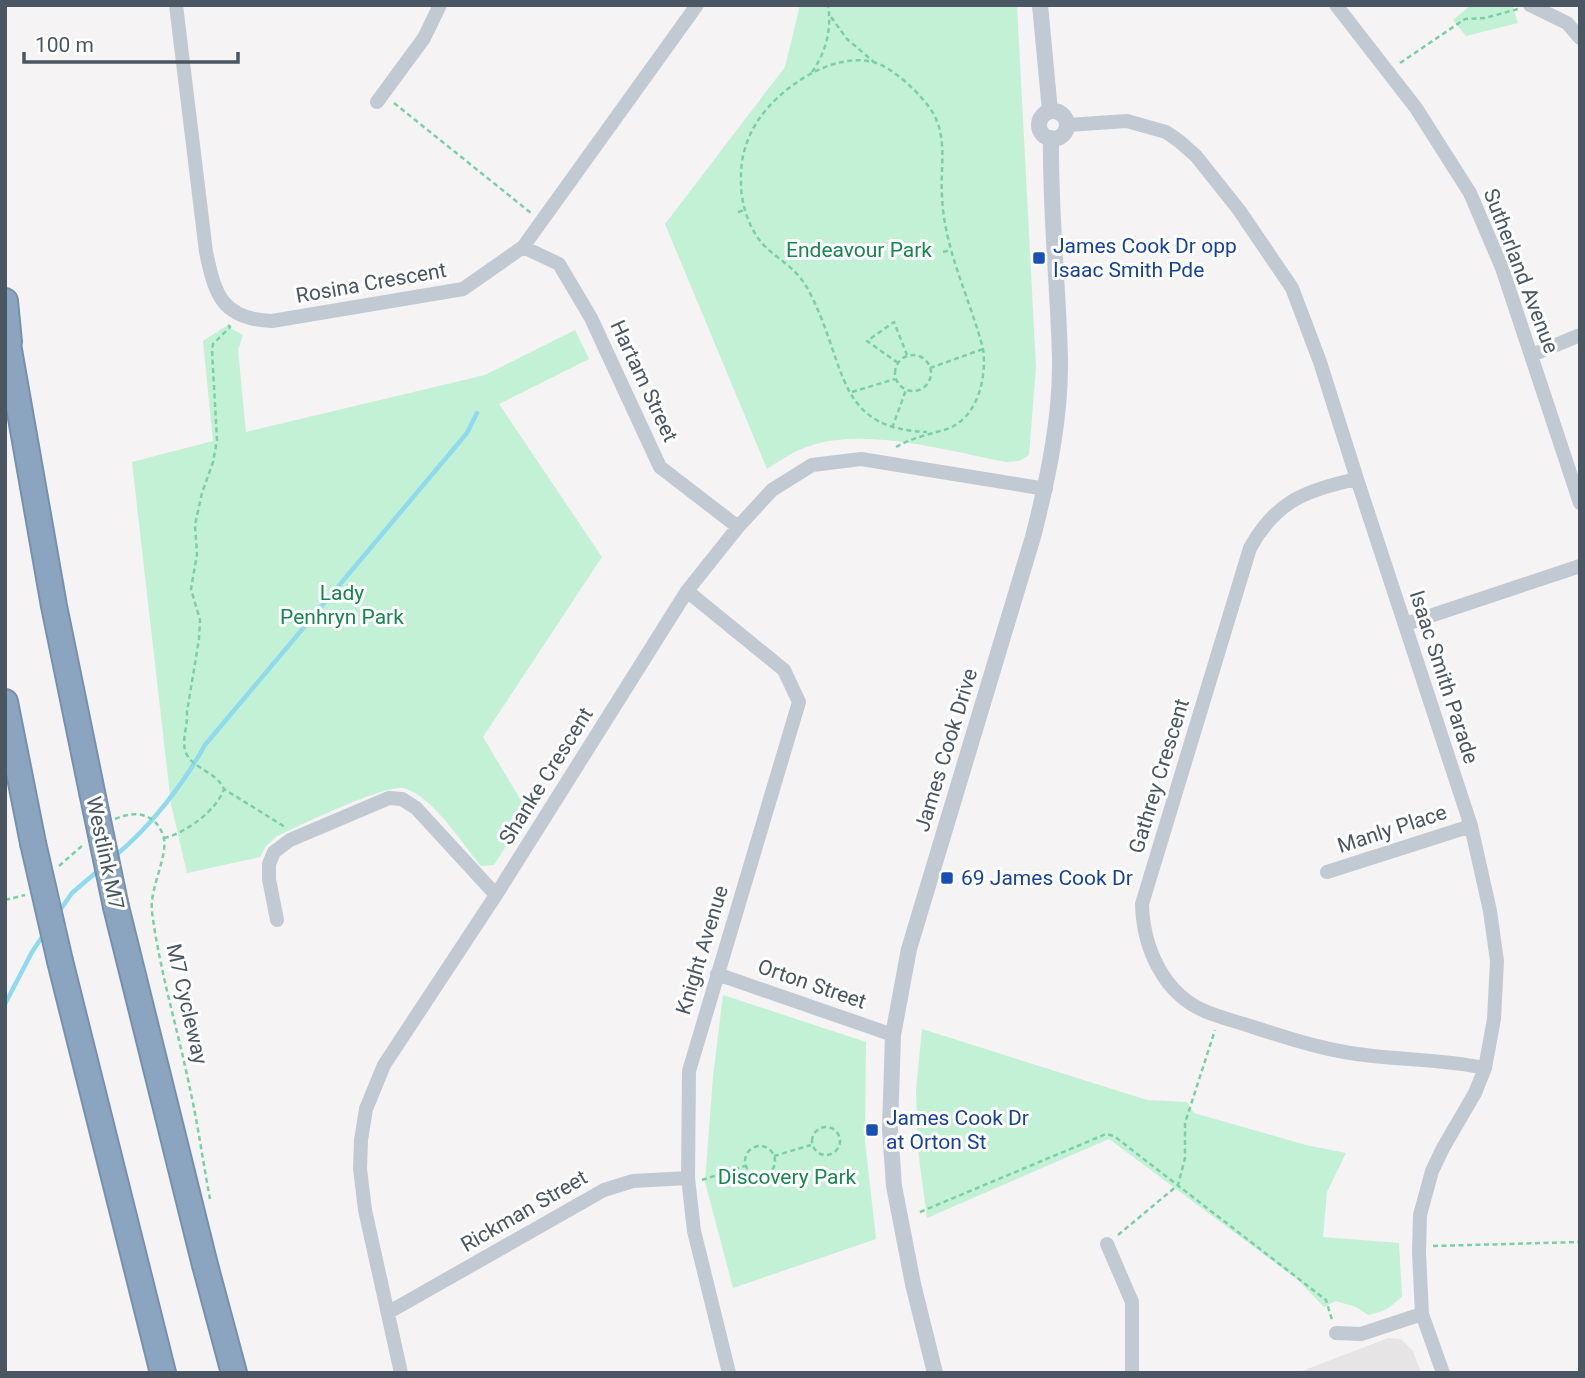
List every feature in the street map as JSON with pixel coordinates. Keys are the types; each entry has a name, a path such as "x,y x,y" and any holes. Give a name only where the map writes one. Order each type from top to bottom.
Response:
{"highway":[{"path":"5,301 10,354"},
{"name":"Westlink M7","path":"5,327 54,606 116,907 234,1373"},
{"path":"5,702 60,961 163,1373"}],"street":[{"path":"176,5 206,252 213,285 231,310"},
{"path":"377,102 424,38 440,5"},
{"name":"Rosina Crescent","path":"231,310 244,317 272,321 463,289 523,247 696,5"},
{"path":"1041,5 1050,111"},
{"name":"Sutherland Avenue","path":"1336,5 1416,108 1469,193 1502,268 1580,503"},
{"path":"1525,7 1567,23 1580,38"},
{"path":"1050,111 1061,113 1067,125 1061,136 1051,138 1043,134 1040,127 1042,117 1050,111"},
{"name":"Isaac Smith Parade","path":"1067,125 1119,121 1141,123 1166,132 1196,156 1265,246 1292,288 1320,362 1471,826 1490,911 1497,961 1494,1018 1485,1068 1475,1093 1443,1148 1420,1215 1422,1314 1444,1373"},
{"name":"James Cook Drive","path":"935,1373 894,1186 890,1129 893,1035 909,949 1033,537 1045,489 1056,425 1060,359 1051,138"},
{"name":"Hartam Street","path":"523,247 559,264 591,318 660,467 738,527"},
{"path":"1532,355 1580,334"},
{"name":"Shanke Crescent","path":"401,1373 365,1210 360,1169 366,1109 384,1065 496,895 687,591 738,527 772,490 812,465 860,459 1045,489"},
{"name":"Gathrey Crescent","path":"1357,479 1292,499 1277,510 1250,548 1142,904 1142,923 1164,978 1190,1003 1206,1012 1306,1044 1341,1052 1451,1061 1485,1068"},
{"path":"1406,624 1580,566"},
{"name":"Knight Avenue","path":"687,591 784,670 799,702 689,1071 689,1181 694,1231 729,1373"},
{"path":"277,920 269,879 269,864 274,852 290,840 389,797 402,799 416,807 496,895"},
{"name":"Manly Place","path":"1327,872 1471,826"},
{"name":"Orton Street","path":"717,974 893,1035"},
{"name":"Rickman Street","path":"389,1311 604,1190 633,1181 689,1181"},
{"path":"1107,1244 1132,1302 1132,1373"},
{"path":"1336,1333 1361,1334 1422,1314"}],"path":[{"path":"812,72 824,50 828,5"},
{"path":"1388,71 1465,19 1485,18 1525,7"},
{"path":"829,15 847,39 920,96 939,124 943,154 943,209 951,250 983,349 985,364 982,382 971,407 953,426 927,432 892,428 878,423 851,393 808,290 790,267 762,243 753,231 745,210 741,184 746,143 758,121 772,104 812,72 834,63 874,62"},
{"path":"377,102 394,102 541,222"},
{"path":"738,212 745,210"},
{"path":"943,252 951,250"},
{"path":"231,310 223,322 230,327 213,344 212,350 217,440 214,462 201,493 195,525 197,554 191,589 200,620 184,745 191,760 222,783 224,789 280,822 290,840"},
{"path":"898,363 867,341 894,322 906,355"},
{"path":"930,368 983,349"},
{"path":"906,355 920,356 930,368 927,384 916,390 906,390 895,379 894,371 906,355"},
{"path":"851,393 895,379"},
{"path":"892,428 906,390"},
{"path":"897,447 922,437 927,432"},
{"path":"114,819 132,813 147,816 164,838 187,830 218,801 224,789"},
{"name":"M7 Cycleway","path":"164,838 164,850 151,899 152,912 164,985 190,1088 212,1208"},
{"path":"54,870 83,845"},
{"path":"5,900 29,892"},
{"path":"1107,1244 1178,1185 1185,1158 1185,1123 1220,1016"},
{"path":"821,1128 834,1130 839,1138 838,1147 832,1154 818,1153 812,1145 815,1133 821,1128"},
{"path":"920,1212 1106,1134 1114,1136 1326,1300 1336,1333"},
{"path":"774,1156 812,1145"},
{"path":"763,1146 774,1156 774,1166 764,1176 751,1174 745,1166 745,1155 752,1147 763,1146"},
{"path":"689,1181 745,1166"},
{"path":"1419,1246 1580,1242"}],"shaded area":[{"path":"1388,1338 1401,1339 1413,1351 1421,1373 1297,1373"}],"green space":[{"name":"Endeavour Park","path":"800,5 1017,5 1036,367 1029,455 1019,461 1006,462 904,442 851,439 804,448 767,469 665,224 785,67"},
{"path":"1471,5 1512,5 1518,23 1466,36 1453,20"},
{"name":"Lady Penhryn Park","path":"226,326 243,335 238,350 246,432 485,375 575,330 589,359 499,404 602,557 483,737 528,812 494,865 481,866 428,802 407,789 397,788 364,798 277,836 266,846 260,857 187,873 171,804 132,462 213,441 203,341"},
{"name":"Discovery Park","path":"723,995 866,1042 865,1141 876,1239 733,1288 705,1182"},
{"path":"922,1029 1147,1100 1187,1102 1194,1113 1306,1145 1346,1153 1327,1192 1323,1237 1399,1243 1402,1296 1386,1309 1368,1315 1356,1307 1336,1301 1324,1307 1298,1280 1109,1139 927,1218 918,1150 916,1091"}],"waterway":[{"path":"115,856 165,805 205,745 467,433 477,413"},
{"path":"58,913 72,893 100,869"},
{"path":"5,1004 44,934"}],"place":[{"name":"James Cook Dr opp Isaac Smith Pde","path":"1039,258"},
{"name":"69 James Cook Dr","path":"947,878"},
{"name":"James Cook Dr at Orton St","path":"872,1130"}]}
